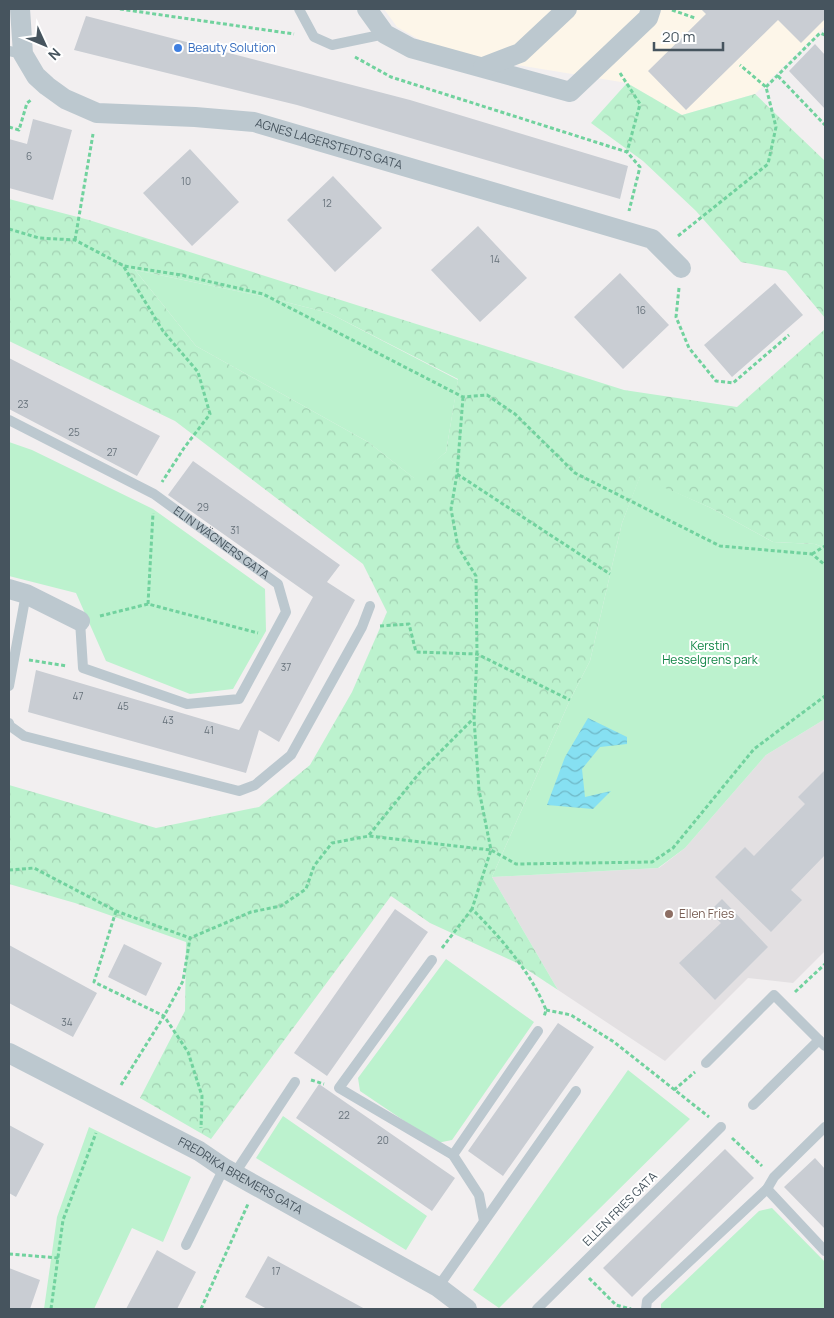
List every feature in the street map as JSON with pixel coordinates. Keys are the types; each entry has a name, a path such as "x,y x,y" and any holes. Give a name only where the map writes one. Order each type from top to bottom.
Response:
{"street":[{"name":"AGNES LAGERSTEDTS GATA","path":"20,9 16,53 47,86 65,99 97,113 195,117 254,122 652,239 680,268"},
{"path":"366,9 384,34 411,48 570,92 648,18 651,9"},
{"path":"483,68 520,52 567,9"},
{"path":"18,591 80,621"},
{"name":"FREDRIKA BREMERS GATA","path":"9,1053 199,1150 256,1186 438,1287 467,1309"}],"lane":[{"path":"299,9 314,37 332,45 384,34"},
{"name":"ELIN WÄGNERS GATA","path":"9,420 154,494 278,584 286,612 239,699 187,704 83,668"},
{"path":"9,686 14,658 18,591"},
{"path":"9,723 10,726 24,736 239,791 255,785 291,755 362,628 370,606"},
{"path":"80,621 83,668"},
{"path":"432,960 339,1088 454,1155 479,1195 484,1221"},
{"path":"706,1063 774,995 822,1043 753,1105"},
{"path":"454,1155 538,1031"},
{"path":"186,1245 229,1170 295,1082"},
{"path":"438,1287 576,1091"},
{"name":"ELLEN FRIES GATA","path":"540,1308 721,1127"},
{"path":"646,1309 647,1300 767,1189 774,1177 825,1127"},
{"path":"767,1189 825,1251"}],"path":[{"path":"120,9 314,37"},
{"path":"667,9 694,18"},
{"path":"766,87 820,33 825,35"},
{"path":"332,45 391,77 627,152 640,168 624,231"},
{"path":"608,56 640,104 627,152"},
{"path":"662,249 768,164 776,127 766,87 740,65"},
{"path":"778,76 825,124"},
{"path":"9,127 19,130 27,103 47,86"},
{"path":"75,240 97,113"},
{"path":"9,229 39,238 75,240 124,266 181,275 264,294 463,397 487,395 515,414 575,474 720,546 812,554 825,565"},
{"path":"124,266 163,331 198,372 210,414 184,448 154,494 148,604"},
{"path":"680,268 676,317 689,348 716,381 734,383 789,335"},
{"path":"432,960 472,910 491,850 480,790 474,719 477,654 476,576 458,546 451,509 457,474 463,397"},
{"path":"457,474 610,574"},
{"path":"812,554 825,546"},
{"path":"80,621 148,604 273,637"},
{"path":"362,628 409,624 416,652 477,654 570,700"},
{"path":"14,658 83,668"},
{"path":"9,870 34,868 116,911 190,938 251,912 281,906 306,889 314,866 332,843 369,836 491,850 516,864 652,862 673,848 754,749 825,697"},
{"path":"369,836 421,771 474,719"},
{"path":"472,910 498,936 539,992 546,1010 538,1031"},
{"path":"116,911 94,982 164,1016 188,1052 202,1096 199,1150"},
{"path":"121,1085 164,1016 183,981 190,938"},
{"path":"782,1004 825,964"},
{"path":"546,1010 571,1015 614,1042 721,1127 774,1177"},
{"path":"674,1090 706,1063"},
{"path":"295,1082 312,1080 339,1088"},
{"path":"51,1309 63,1220 96,1133"},
{"path":"201,1309 256,1186"},
{"path":"9,1254 59,1258"},
{"path":"579,1268 616,1305 632,1309"}],"shaded area":[{"path":"384,9 825,9 825,26 755,94 682,115 627,83 443,53 397,27"},
{"name":"Ellen Fries","path":"825,719 825,951 793,983 748,978 665,1061 558,990 492,877 659,868 685,848 766,755"}],"green space":[{"path":"627,83 682,115 755,94 825,161 825,318 786,271 741,262 696,211 643,161 591,123"},
{"path":"9,199 89,220 624,390 737,407 825,329 825,548 815,544 773,542 711,508 640,477 622,523 590,661 570,700 492,877 558,990 517,963 430,923 391,896 211,1139 140,1098 185,1011 186,942 75,903 9,884 9,785 156,828 259,807 310,765 352,692 387,612 363,564 175,421 9,341","holes":["135,270 266,297 329,313 458,379 446,452 414,478 368,442 196,346"]},
{"path":"135,270 266,297 329,313 458,380 446,452 415,479 368,442 196,346"},
{"path":"9,442 32,450 153,509 265,589 266,631 233,689 190,694 106,661 76,593 9,576"},
{"name":"Kerstin Hesselgrens park","path":"640,476 711,508 773,542 815,544 825,548 825,719 766,755 685,848 658,868 492,877 570,700 590,661 622,523"},
{"path":"446,959 534,1022 452,1140 437,1143 360,1091 358,1078"},
{"path":"628,1070 690,1119 499,1308 473,1290"},
{"path":"283,1116 427,1216 406,1250 256,1158"},
{"path":"89,1127 191,1177 163,1242 132,1228 94,1309 44,1309 57,1217"},
{"path":"772,1208 825,1262 825,1309 661,1309 661,1304 759,1211"}],"water":[{"path":"588,718 627,737 627,744 600,747 582,769 585,797 611,791 593,809 547,805 565,757"}],"building":[{"path":"701,9 825,9 825,19 801,43 778,20 686,110 648,71 706,14"},
{"path":"86,16 410,100 628,166 620,199 297,105 74,50"},
{"path":"815,44 825,55 825,109 789,71"},
{"path":"33,119 72,130 53,200 9,188 9,139 27,144"},
{"path":"190,149 239,202 192,246 143,193"},
{"path":"333,176 382,228 335,272 287,220"},
{"path":"478,226 527,278 480,322 431,270"},
{"path":"620,273 669,325 623,369 574,317"},
{"path":"775,283 803,315 732,377 704,345"},
{"path":"9,358 160,436 137,476 9,409"},
{"path":"193,461 340,565 327,582 355,600 279,742 259,730 246,773 28,712 36,670 239,730 313,597 168,495"},
{"path":"825,770 825,855 791,890 802,900 771,932 715,877 745,847 754,856 805,804 798,797"},
{"path":"722,899 768,947 715,1000 679,963 721,923 709,912"},
{"path":"395,909 428,932 327,1076 294,1053"},
{"path":"124,944 162,963 146,996 108,977"},
{"path":"9,945 97,993 73,1037 9,1003"},
{"path":"558,1023 594,1047 503,1176 468,1151"},
{"path":"319,1084 455,1178 432,1211 296,1118"},
{"path":"9,1125 44,1144 16,1197 9,1193"},
{"path":"725,1149 754,1178 632,1297 603,1268"},
{"path":"815,1158 825,1169 825,1229 784,1187"},
{"path":"157,1250 196,1272 177,1309 126,1309"},
{"path":"268,1256 365,1309 267,1309 245,1297"},
{"path":"9,1268 40,1280 30,1309 9,1309"}],"place":[{"name":"Beauty Solution","path":"178,48"},
{"name":"Ellen Fries","path":"669,914"}]}
